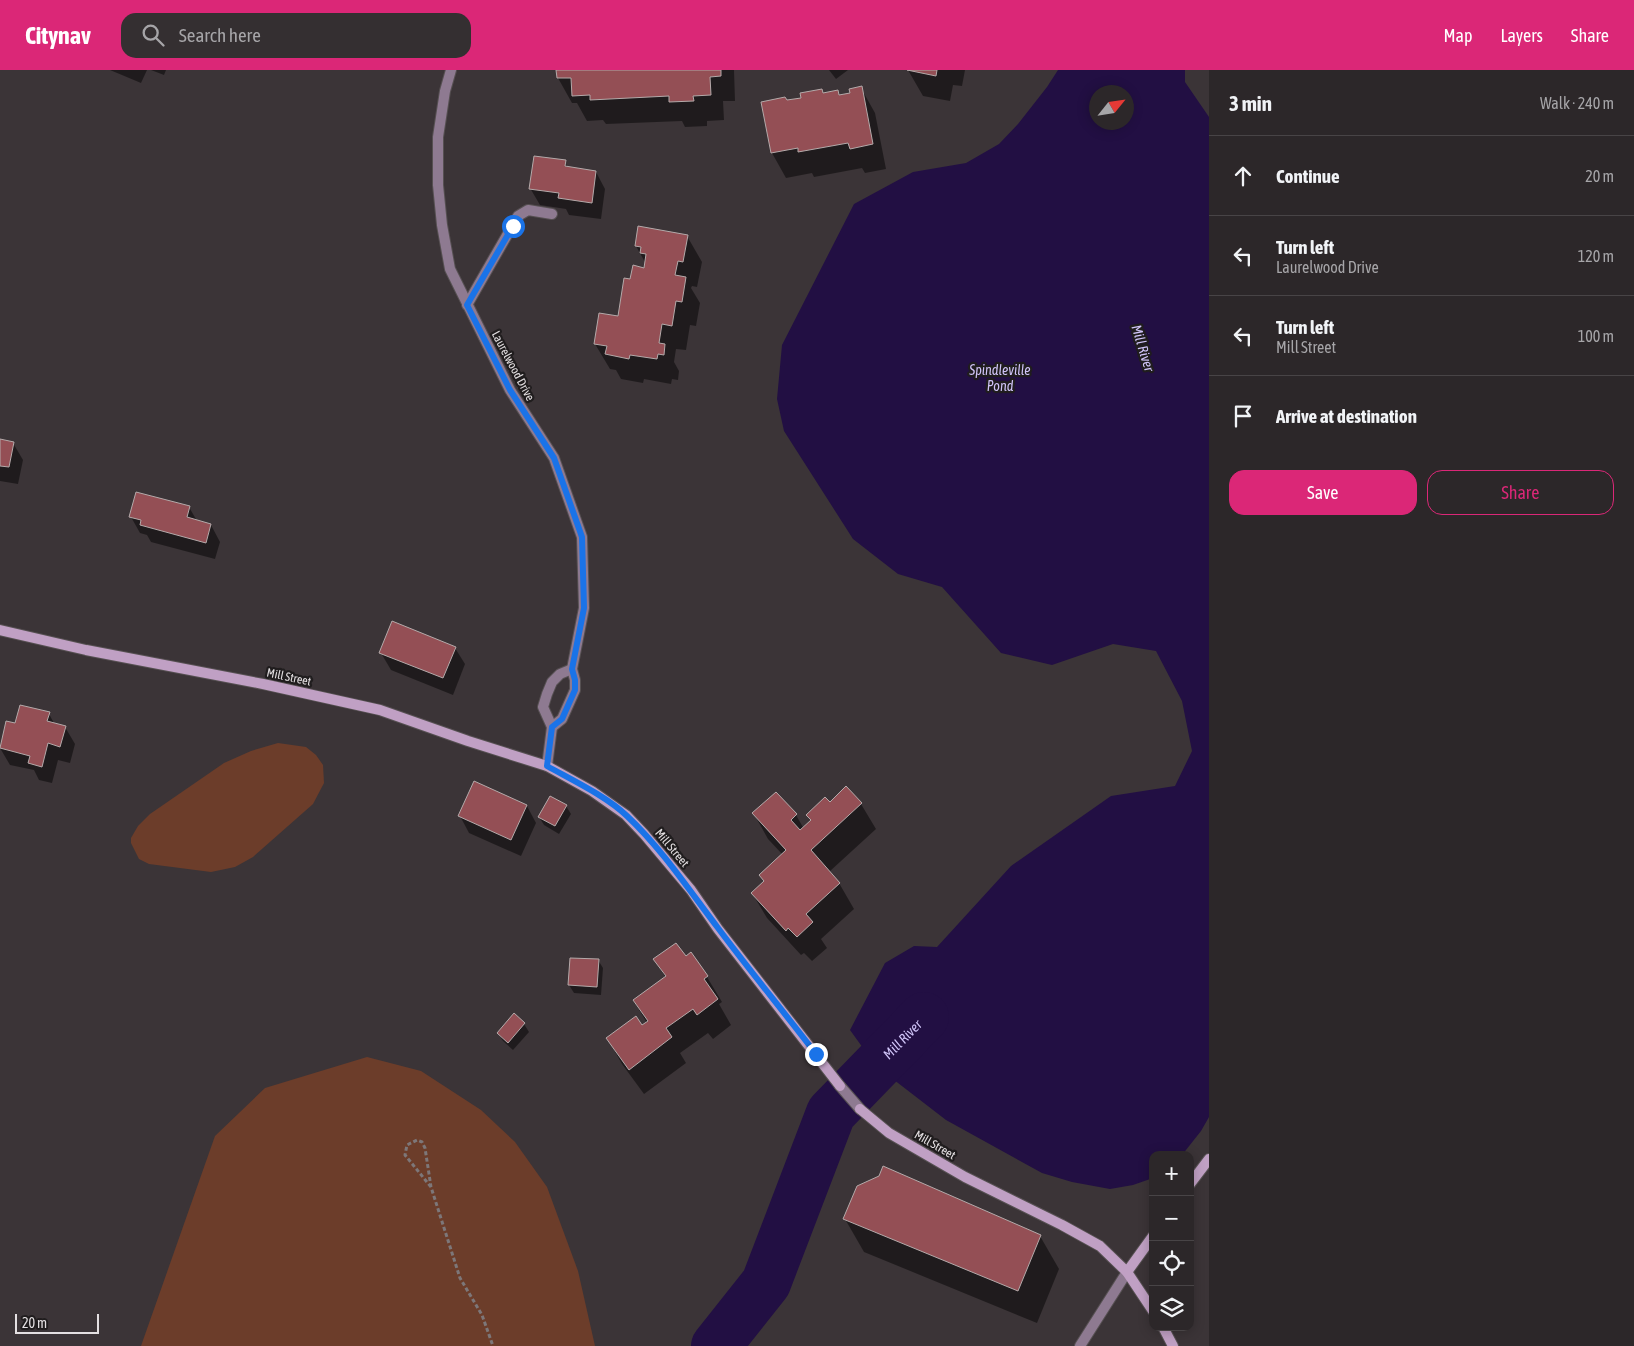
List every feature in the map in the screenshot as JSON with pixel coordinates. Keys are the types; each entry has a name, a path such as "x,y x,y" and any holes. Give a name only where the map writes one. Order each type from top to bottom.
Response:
{"street":[{"name":"Laurelwood Drive","path":"451,70 445,91 438,137 438,185 442,225 450,269 510,390 554,458 582,537 584,608 572,669 575,690 562,719 552,727"},
{"path":"467,305 518,216 528,210 552,214"},
{"name":"Mill Street","path":"0,630 86,650 263,684 380,710 547,766 592,791 626,815 644,834 691,890 718,929 860,1109 889,1133 965,1177 1100,1246 1128,1272 1149,1305"},
{"path":"547,766 552,727 543,707 552,682 560,674 572,669"},
{"path":"1194,1179 1209,1159"},
{"path":"1080,1346 1150,1241"},
{"path":"1165,1331 1173,1346"}],"path":[{"path":"431,1187 405,1155 407,1145 417,1140 422,1142 425,1148 431,1187 460,1278 482,1315 493,1346"}],"shaded area":[{"path":"278,743 306,747 316,755 323,765 324,783 313,804 253,857 235,867 211,872 149,864 139,859 131,843 131,838 138,826 150,814 224,763 251,751"},
{"path":"367,1057 421,1071 481,1110 515,1142 547,1187 578,1271 595,1346 141,1346 215,1136 265,1088"}],"water":[{"name":"Spindleville Pond","path":"1058,70 1185,70 1185,82 1209,117 1209,1117 1185,1151 1149,1151 1149,1179 1133,1185 1110,1189 1072,1182 1042,1173 946,1120 876,1066 850,1030 885,963 914,946 937,947 1011,866 1111,796 1175,786 1192,751 1182,701 1156,651 1113,644 1052,665 1001,653 942,587 898,574 853,539 784,431 777,399 782,345 854,204 913,172 966,163 999,144 1018,124"}],"building":[{"path":"556,70 721,70 721,76 710,77 711,95 693,96 694,101 669,102 669,96 590,100 590,95 572,96 571,78 557,78"},
{"path":"907,70 937,70 936,76"},
{"path":"862,86 873,144 850,149 848,143 798,152 798,148 771,153 761,102 785,97 787,100 801,98 800,93 822,89 823,93 838,90 839,95 850,93 849,89"},
{"path":"534,156 566,160 565,166 596,171 592,203 558,198 559,193 529,189"},
{"path":"638,226 688,235 683,262 678,261 675,275 686,277 682,302 676,301 672,326 662,324 659,343 665,344 664,355 658,354 657,359 630,355 629,359 605,354 607,346 594,344 599,313 618,316 624,278 630,279 633,265 644,268 646,254 640,253 641,247 635,246"},
{"path":"0,439 14,442 9,467 0,466"},
{"path":"136,492 190,506 187,517 211,524 206,543 140,525 141,520 129,517"},
{"path":"392,621 456,647 443,678 379,653"},
{"path":"20,705 50,712 47,721 66,726 60,747 48,743 42,767 28,763 30,756 0,748 6,721 15,723"},
{"path":"474,781 527,805 511,840 458,816"},
{"path":"846,786 862,803 811,850 840,883 806,914 813,922 797,937 788,928 786,931 751,893 764,881 759,875 786,850 752,813 776,792 797,814 791,820 800,830 811,820 806,815 825,797 830,802"},
{"path":"550,796 567,805 555,826 538,817"},
{"path":"676,943 686,956 691,952 708,976 704,979 718,999 697,1015 693,1009 666,1028 672,1037 629,1070 606,1038 636,1016 642,1025 648,1021 633,1000 666,976 653,959"},
{"path":"570,958 599,959 597,987 568,985"},
{"path":"514,1013 525,1023 508,1043 497,1033"},
{"path":"883,1166 1041,1235 1018,1291 843,1219 857,1186 879,1176"}],"waterway":[{"name":"Mill River","path":"716,1346 766,1283 831,1113 924,1017"}],"route":[{"path":"513,226 467,305 510,390 554,458 582,537 584,608 572,669 575,690 562,719 552,727 547,766 592,791 626,815 644,834 691,890 718,929 816,1054"}]}
